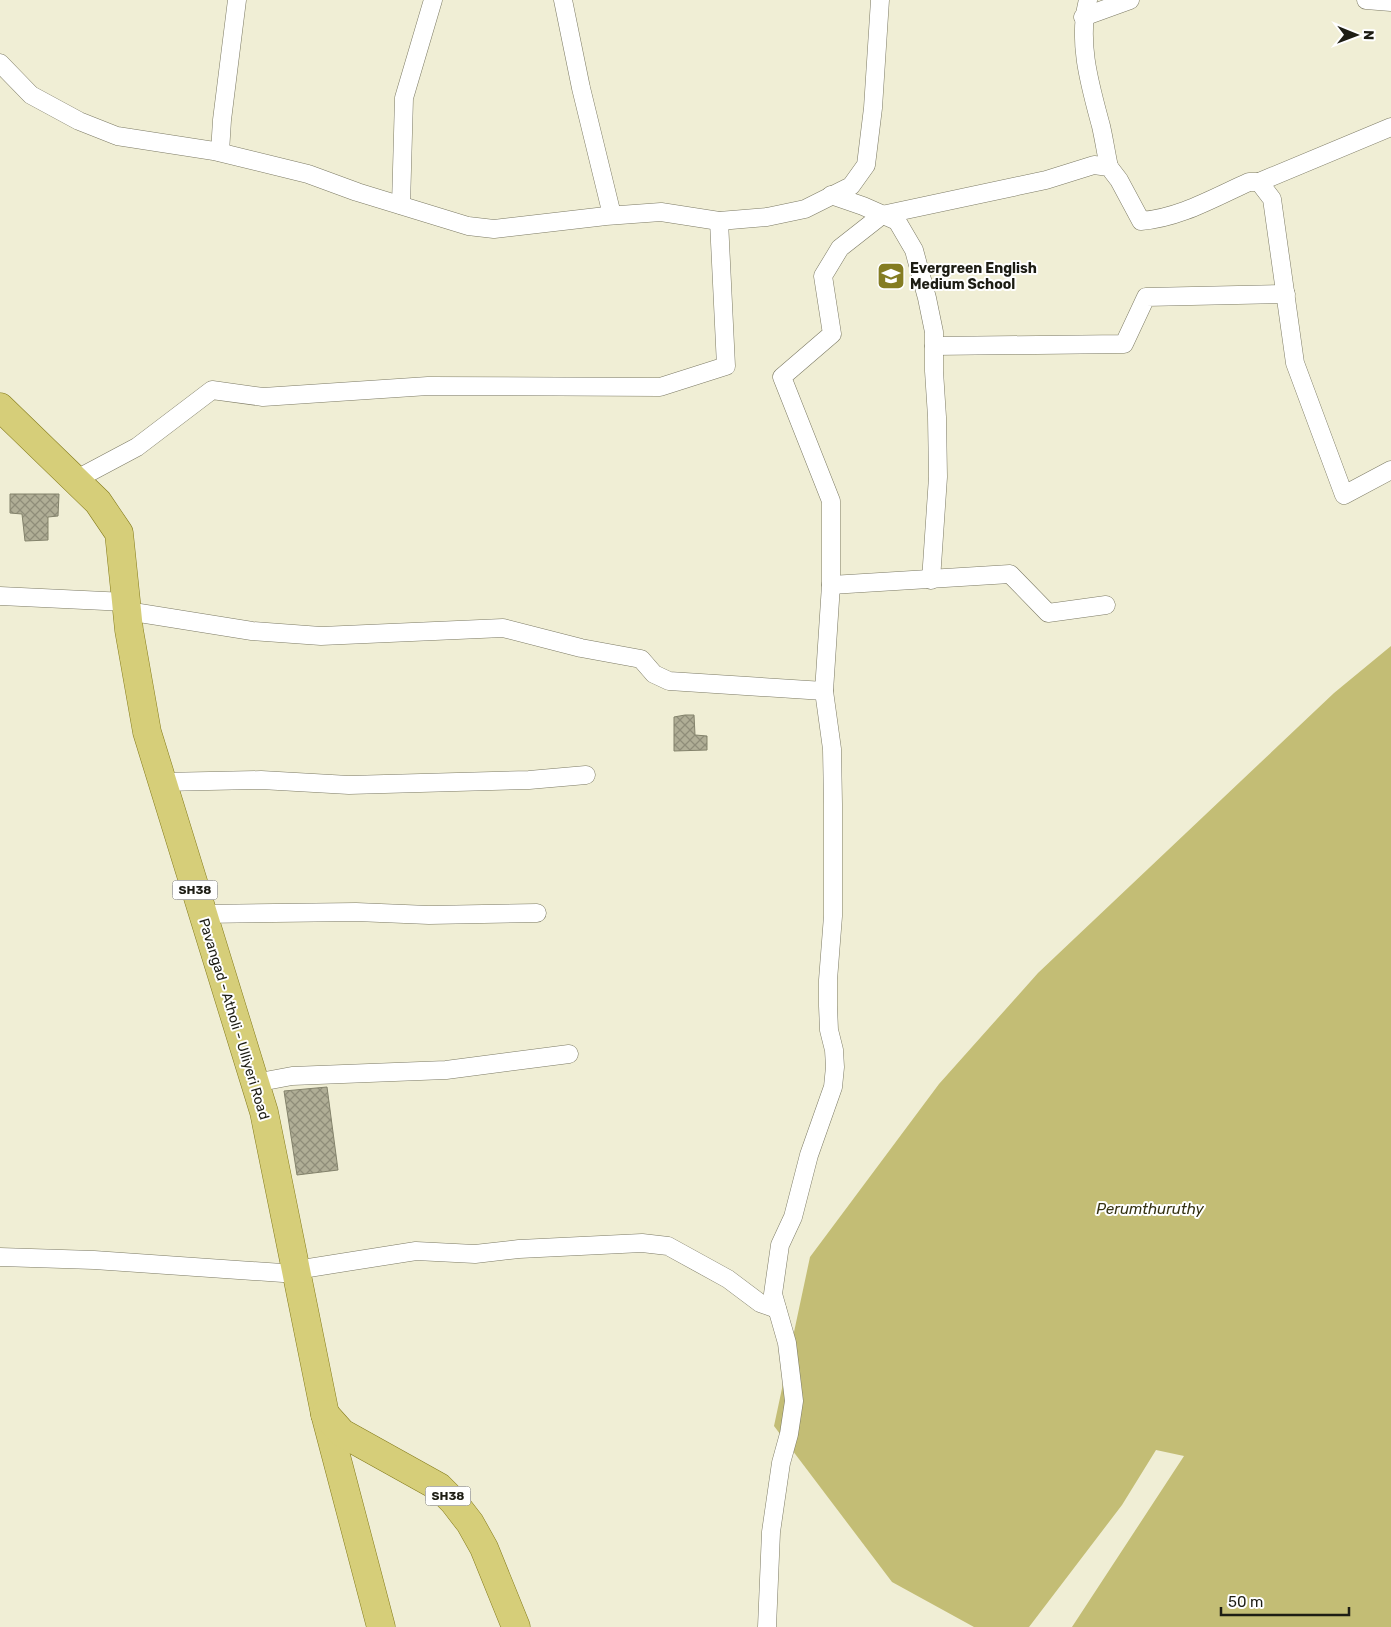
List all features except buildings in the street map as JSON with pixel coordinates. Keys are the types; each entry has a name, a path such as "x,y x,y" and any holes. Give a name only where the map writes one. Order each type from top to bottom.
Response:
{"main road":[{"name":"Pavangad - Atholi - Ulliyeri Road","path":"0,407 98,502 119,533 127,606 147,732 264,1112 325,1414 382,1627"},
{"name":"SH38","path":"325,1414 342,1433 439,1487 453,1501 470,1523 484,1548 516,1627"}],"street":[{"path":"220,152 222,120 238,0"},
{"path":"401,205 404,98 432,0"},
{"path":"563,0 575,60 612,215"},
{"path":"0,63 31,95 78,121 117,136 220,152 308,174 357,192 468,226 494,229 612,215 661,212 719,221 766,217 806,209 850,186 866,165 880,0"},
{"path":"1130,0 1086,8 1087,74 1109,167 1141,221 1154,220 1181,212 1249,182 1259,182 1391,127"},
{"path":"1366,0 1391,2"},
{"path":"767,1627 771,1532 781,1463 789,1434 794,1401 787,1343 773,1294 780,1245 793,1218 809,1155 833,1087 836,1067 829,1030 828,1006 833,880 832,749 824,691 831,585 831,501 782,378 832,334 823,276 840,248 882,214 1046,180 1094,165 1109,167"},
{"path":"1259,182 1272,199 1295,363 1344,494 1391,470"},
{"path":"831,196 864,206 897,222 914,250 927,298 934,332 938,477 931,580"},
{"path":"75,480 137,447 212,390 263,397 428,386 660,387 726,366 719,221"},
{"path":"934,346 1124,344 1146,297 1286,294"},
{"path":"831,585 1010,574 1048,613 1106,604"},
{"path":"0,596 127,606 252,631 321,636 502,628 581,648 642,659 654,674 669,681 824,691"},
{"path":"162,782 261,780 349,785 529,780 586,775"},
{"path":"202,914 347,912 429,915 537,913"},
{"path":"255,1083 292,1076 446,1070 570,1054"},
{"path":"0,1257 94,1260 297,1272 416,1251 476,1254 519,1249 642,1243 668,1246 728,1279 760,1303 777,1309"}],"water":[{"name":"Perumthuruthy","path":"1391,646 1391,1627 1072,1627 1184,1456 1156,1450 1122,1505 1029,1627 974,1627 892,1582 774,1426 810,1257 939,1084 1038,973 1334,693"}],"place":[{"name":"Evergreen English Medium School","path":"891,276"}]}
